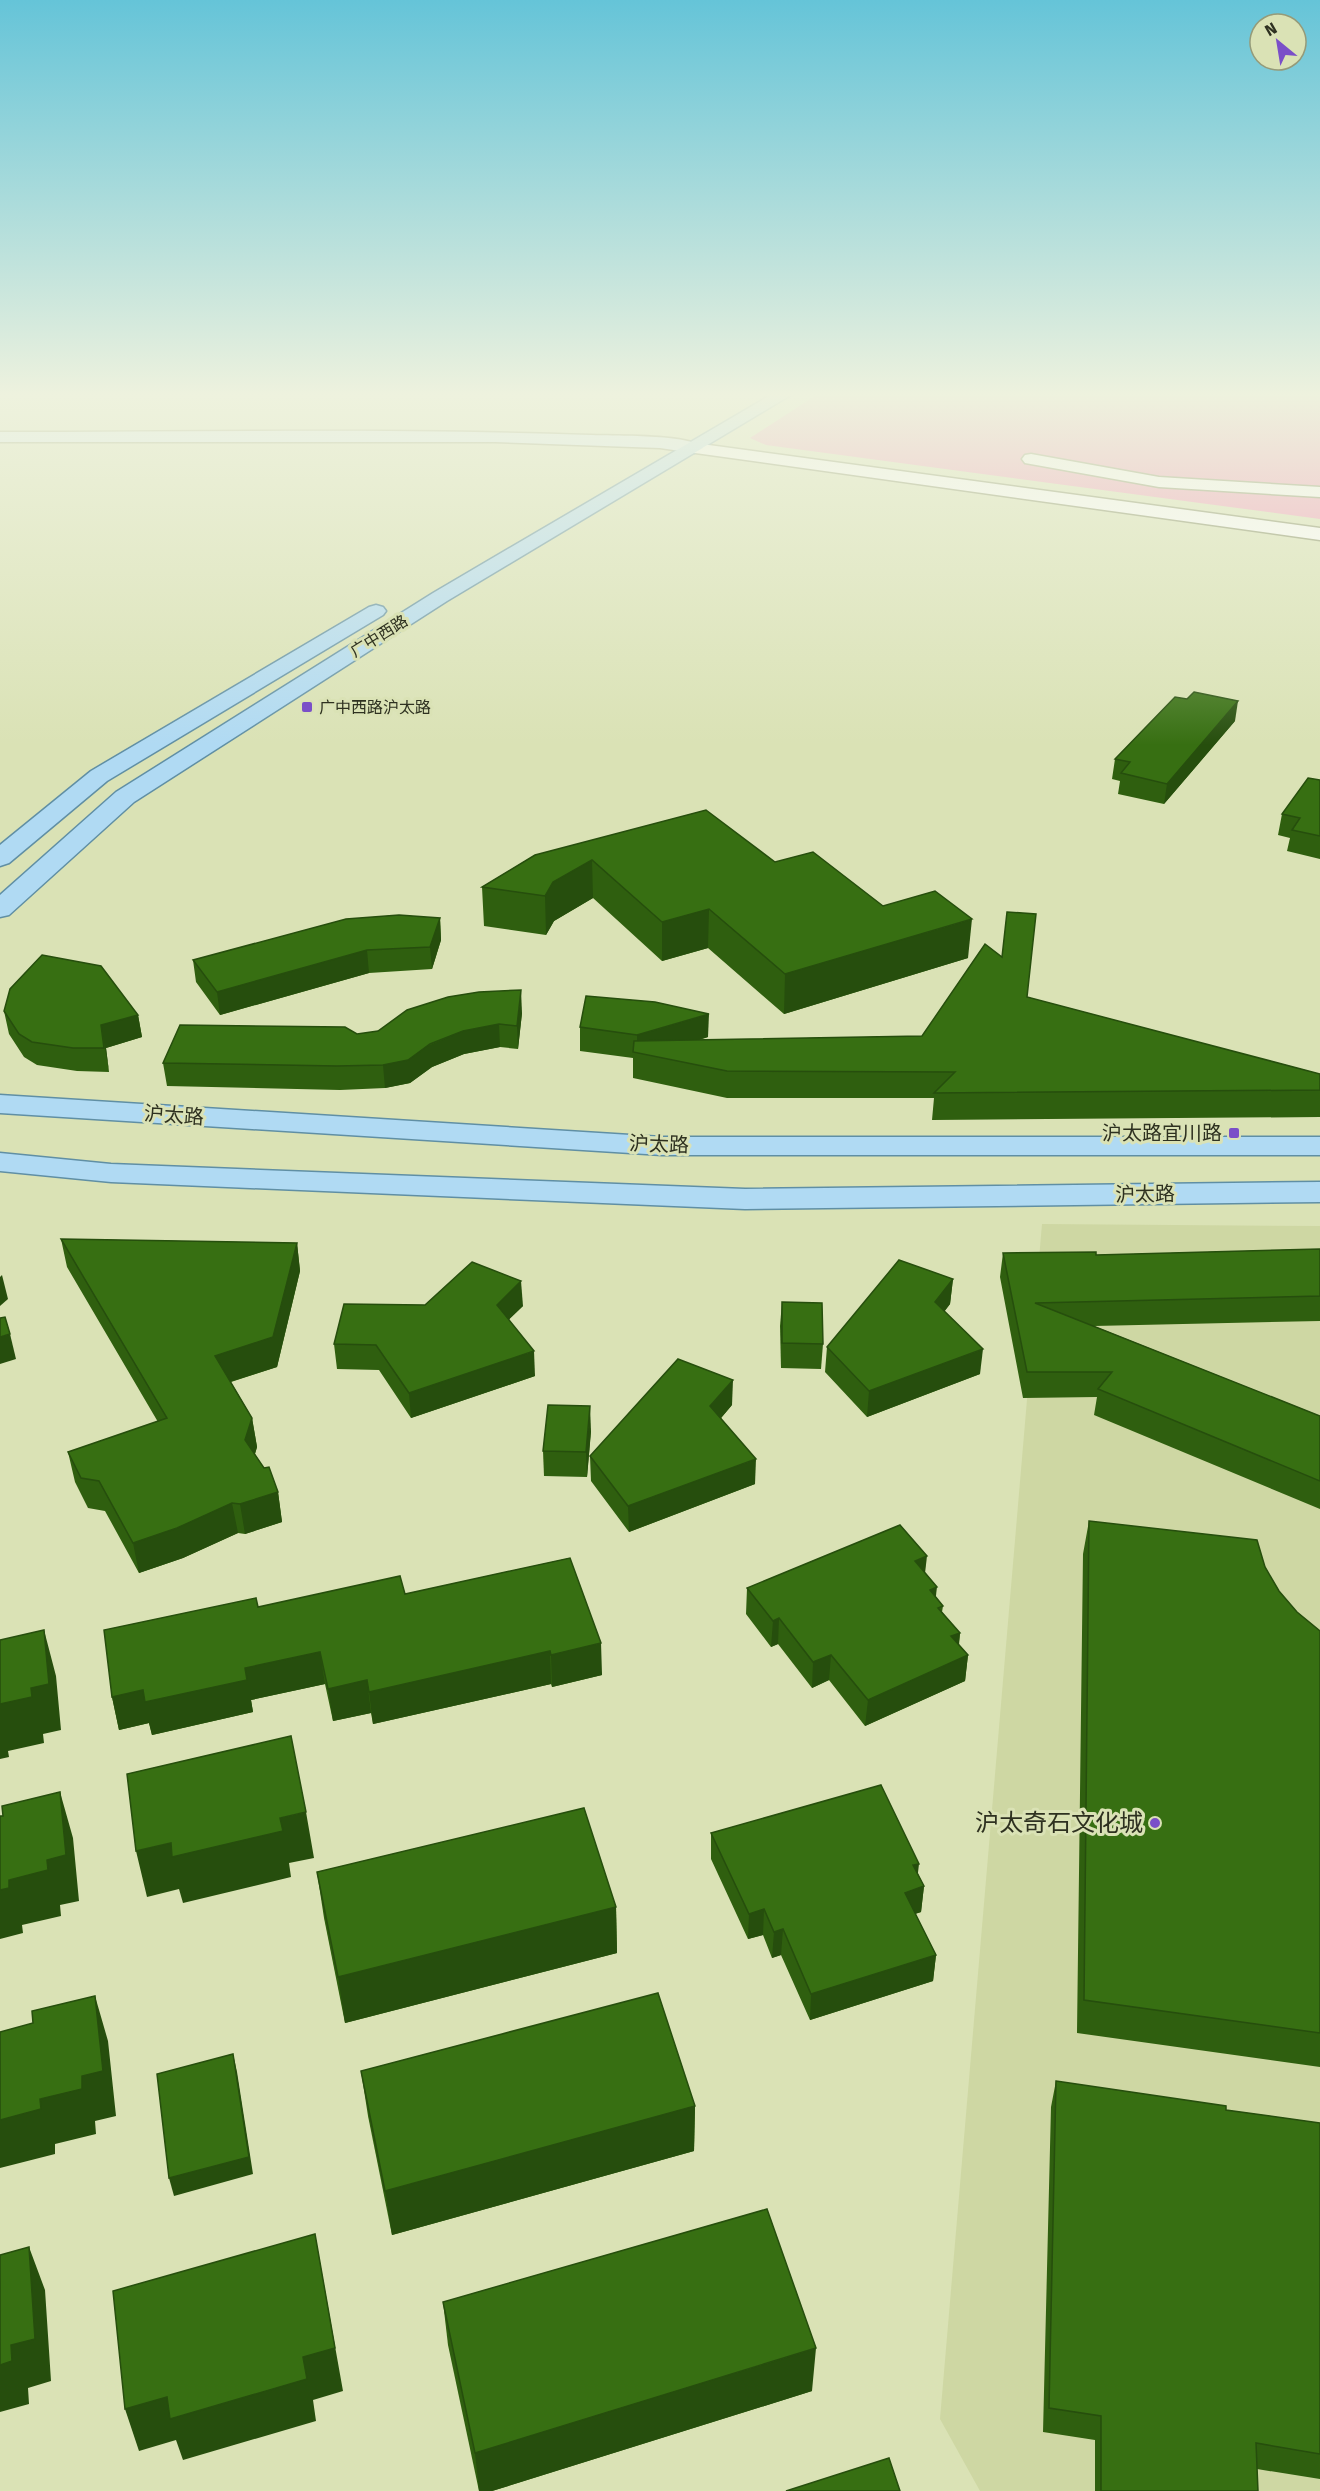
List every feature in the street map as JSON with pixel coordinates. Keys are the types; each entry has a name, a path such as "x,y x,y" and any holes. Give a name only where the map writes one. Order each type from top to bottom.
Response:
{"main road":[{"name":"广中西路","path":"0,909 124,797 440,597 584,512"},
{"path":"423,584 523,524"},
{"name":"广中西路","path":"0,858 99,776 393,602"},
{"name":"沪太路","path":"0,1104 662,1146 1320,1146"},
{"name":"沪太路","path":"0,1162 123,1174 746,1199 1320,1192"}],"street":[{"path":"1162,512 1320,534"}],"shaded area":[{"path":"1269,512 1320,512 1320,519"},
{"name":"沪太奇石文化城","path":"1042,1224 1320,1226 1320,2491 980,2491 940,2419"}],"building":[{"path":"1194,692 1238,701 1167,784 1121,773 1130,762 1115,759 1175,697 1187,699"},
{"path":"1308,778 1320,780 1320,836 1292,830 1300,818 1282,814"},
{"path":"706,810 775,862 813,852 883,906 935,891 972,919 785,974 709,909 662,922 592,860 553,882 545,896 482,887 535,855"},
{"path":"1007,912 1036,914 1027,997 1320,1074 1320,1090 934,1093 955,1072 727,1071 633,1052 634,1041 922,1036 985,944 1002,957"},
{"path":"399,915 440,918 430,947 367,950 217,992 193,960 346,919"},
{"path":"42,955 101,966 138,1015 101,1025 104,1048 73,1048 32,1042 19,1034 4,1011 10,989"},
{"path":"521,990 517,1026 499,1024 463,1031 430,1044 408,1060 383,1065 337,1066 163,1063 180,1025 345,1027 357,1034 378,1031 407,1010 448,997 479,992"},
{"path":"586,996 655,1002 709,1014 637,1035 580,1027"},
{"path":"61,1239 297,1243 273,1337 215,1356 252,1418 245,1440 264,1468 269,1467 278,1492 240,1504 232,1503 177,1528 133,1543 99,1481 81,1478 68,1452 167,1418"},
{"path":"1320,1249 1320,1296 1035,1303 1320,1416 1320,1481 1098,1389 1112,1372 1027,1372 1003,1253 1096,1252 1096,1255"},
{"path":"899,1260 953,1279 935,1302 983,1349 869,1391 827,1347"},
{"path":"472,1262 521,1281 497,1305 534,1351 409,1393 376,1345 334,1344 344,1304 425,1305"},
{"path":"782,1302 822,1303 823,1344 782,1343"},
{"path":"5,1317 10,1334 0,1337 0,1318"},
{"path":"678,1359 733,1380 710,1406 756,1459 628,1506 590,1456"},
{"path":"548,1405 590,1406 586,1452 543,1451"},
{"path":"1089,1521 1257,1540 1265,1567 1279,1591 1297,1612 1320,1631 1320,2033 1084,2000"},
{"path":"900,1525 927,1556 915,1561 937,1587 930,1590 943,1606 938,1608 960,1633 951,1636 968,1655 868,1700 831,1655 813,1662 779,1618 773,1621 747,1588"},
{"path":"570,1558 601,1643 551,1655 550,1651 369,1692 367,1680 328,1689 320,1652 245,1668 247,1680 145,1702 143,1690 112,1697 104,1630 256,1598 258,1607 400,1576 405,1594"},
{"path":"44,1630 49,1684 31,1688 32,1697 0,1704 0,1640"},
{"path":"291,1736 306,1812 280,1818 283,1831 172,1857 171,1843 136,1851 127,1774"},
{"path":"881,1785 919,1864 913,1865 924,1886 905,1893 936,1955 811,1994 783,1929 774,1932 764,1909 749,1914 711,1833"},
{"path":"60,1792 66,1855 47,1860 48,1870 9,1880 9,1888 0,1890 2,1806"},
{"path":"584,1808 616,1907 338,1977 317,1872"},
{"path":"658,1993 695,2106 385,2191 361,2071"},
{"path":"95,1996 103,2071 82,2076 82,2089 40,2099 41,2109 0,2120 0,2032 33,2023 32,2011"},
{"path":"233,2054 249,2157 169,2178 157,2074"},
{"path":"1056,2081 1226,2106 1226,2110 1320,2123 1320,2454 1256,2443 1258,2491 1101,2491 1101,2416 1049,2408"},
{"path":"767,2209 816,2348 475,2453 443,2302"},
{"path":"315,2234 335,2348 303,2357 307,2379 170,2419 167,2397 125,2409 113,2291"},
{"path":"29,2247 35,2339 11,2345 12,2361 0,2365 0,2255"},
{"path":"889,2458 900,2491 786,2491"}],"place":[{"name":"广中西路沪太路","path":"307,707"},
{"name":"沪太路宜川路","path":"1234,1133"},
{"name":"沪太奇石文化城","path":"1155,1823"}]}
